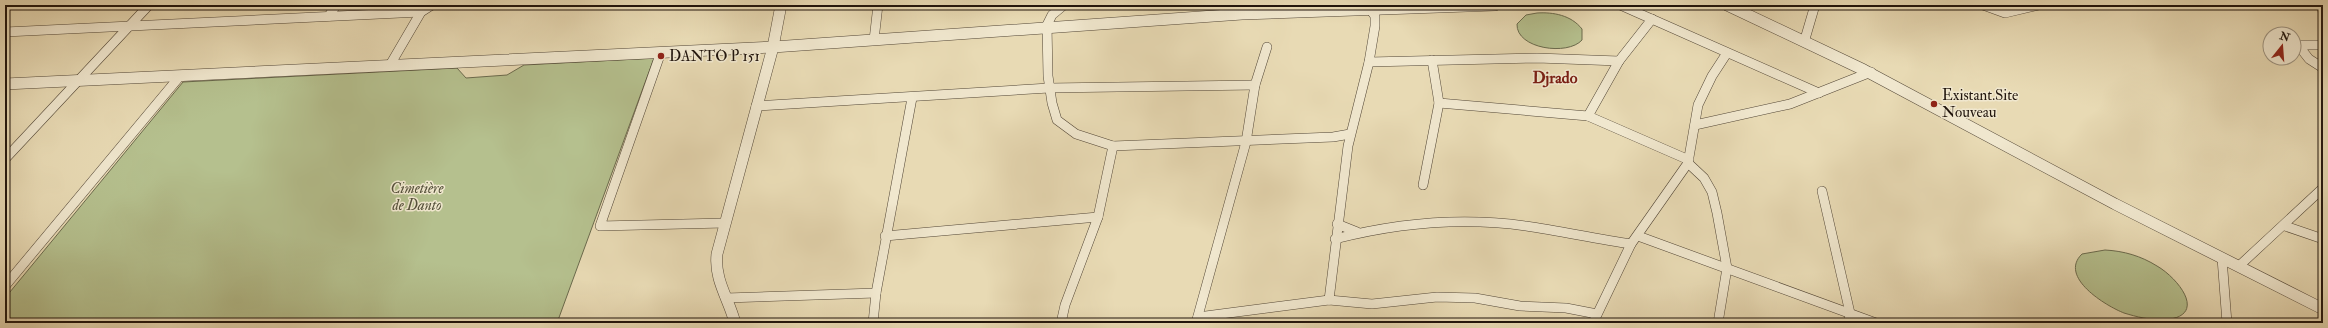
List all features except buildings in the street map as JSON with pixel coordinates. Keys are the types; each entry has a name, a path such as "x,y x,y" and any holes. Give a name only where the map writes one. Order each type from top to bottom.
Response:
{"street":[{"path":"5,159 149,5"},
{"path":"329,16 336,5"},
{"path":"390,64 421,12 432,5"},
{"path":"735,323 732,309 726,298 716,265 724,223 773,47 781,5"},
{"path":"874,40 878,5"},
{"path":"1064,5 1052,14 1046,28 1049,88 1055,115 1067,129 1113,146 1246,142 1333,137 1350,134"},
{"path":"1223,5 1242,14"},
{"path":"5,84 390,64 773,47 1242,14 1369,7 1422,9 1495,5"},
{"path":"1620,5 1819,93"},
{"path":"1727,5 1805,39 1871,72 2088,189 2323,309"},
{"path":"1805,39 1815,5"},
{"path":"1983,5 2005,13 2039,5"},
{"path":"2322,5 2323,13"},
{"path":"1329,300 1335,239 1350,134 1369,62 1376,21 1369,7"},
{"path":"5,32 421,12"},
{"path":"1588,116 1619,61 1652,19"},
{"path":"2323,41 2322,45 2318,46 2307,43 2298,45 2309,59 2323,68"},
{"path":"1267,47 1255,85 1246,142 1197,320 1329,300 1372,304 1438,297 1475,298 1520,306 1566,308 1595,319 1635,240 1688,161 1695,124 1704,91 1727,53"},
{"path":"661,52 600,226 724,223"},
{"path":"1369,62 1537,58 1619,61"},
{"path":"1423,185 1439,103 1432,60"},
{"path":"1695,124 1772,109 1819,93 1871,72"},
{"path":"5,286 180,76"},
{"path":"756,106 912,98 1049,88 1255,85"},
{"path":"873,323 885,236 912,98"},
{"path":"1439,103 1588,116 1688,161 1704,178 1712,192 1727,268 1718,323"},
{"path":"1333,137 1348,146"},
{"path":"1060,323 1065,305 1098,217 1113,146"},
{"path":"2239,266 2285,226 2323,188"},
{"path":"1822,191 1849,318"},
{"path":"885,236 1098,217"},
{"path":"1335,239 1357,232 1414,224 1485,223 1525,226 1635,240 1727,268 1849,318 1876,323"},
{"path":"1337,224 1357,232"},
{"path":"2285,226 2323,239"},
{"path":"2222,258 2227,323"},
{"path":"726,298 876,293"}],"green space":[{"path":"1537,13 1561,15 1573,20 1582,29 1582,40 1575,45 1566,48 1555,49 1533,44 1519,33 1517,24 1526,15"},
{"name":"Cimetière de Danto","path":"654,58 557,323 5,323 5,298 183,82 457,68 466,78 507,75 524,65"},
{"path":"2105,250 2126,253 2139,257 2151,262 2165,272 2181,288 2186,296 2187,305 2185,312 2177,317 2163,320 2148,319 2124,313 2096,297 2087,290 2080,281 2076,272 2076,263 2082,254"}],"place":[{"name":"DANTO P 151","path":"661,56"},
{"name":"Existant.Site Nouveau","path":"1934,104"}],"district":[{"name":"Djrado","path":"1555,77"}]}
